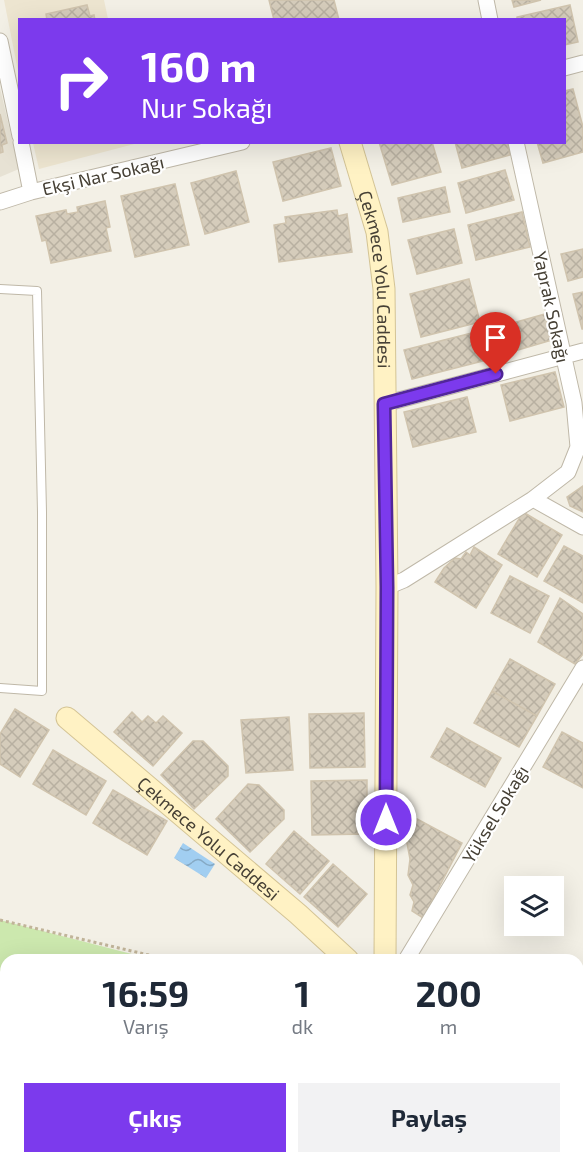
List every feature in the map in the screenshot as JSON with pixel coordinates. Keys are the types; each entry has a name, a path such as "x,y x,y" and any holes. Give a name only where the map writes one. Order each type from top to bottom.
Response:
{"main road":[{"name":"Çekmece Yolu Caddesi","path":"351,144 377,232 384,289 387,587 386,954"},
{"name":"Çekmece Yolu Caddesi","path":"67,718 290,907 341,954"}],"street":[{"path":"486,0 490,18"},
{"path":"0,41 18,126"},
{"path":"566,67 583,63"},
{"path":"21,144 31,192"},
{"name":"Ekşi Nar Sokağı","path":"0,202 31,192 234,144"},
{"name":"Yaprak Sokağı","path":"387,587 404,580 533,499 568,472 578,447 574,404 516,144"},
{"path":"384,404 583,351"},
{"path":"533,499 583,527"},
{"name":"Yüksel Sokağı","path":"410,954 583,668"}],"lane":[{"path":"0,289 37,291 42,512 42,691 0,688"}],"path":[{"path":"0,920 144,954"}],"shaded area":[{"path":"4,0 104,0 108,18 18,18 18,71"},
{"path":"0,88 19,169 0,177"},
{"path":"33,144 134,144 39,169"}],"green space":[{"path":"0,920 132,954 0,954"}],"water":[{"path":"183,843 215,864 206,878 174,858"}],"building":[{"path":"269,0 334,0 338,18 274,18"},
{"path":"512,0 541,0 514,7"},
{"path":"87,5 90,16 94,15 95,18 47,18 46,14"},
{"path":"570,5 578,42 566,45 566,18 517,17"},
{"path":"573,89 583,127 583,152 543,163 538,144 566,144 566,91"},
{"path":"0,114 7,143 2,145 3,152 0,153"},
{"path":"380,144 433,144 441,172 392,185"},
{"path":"456,144 507,144 510,155 462,168"},
{"path":"331,148 341,186 283,201 273,162"},
{"path":"505,170 514,200 466,213 458,183"},
{"path":"236,171 249,222 205,234 191,183"},
{"path":"175,184 189,245 135,257 121,196"},
{"path":"445,187 450,212 403,222 398,198"},
{"path":"105,201 110,227 106,228 111,251 51,263 46,240 42,241 36,216 66,210 67,214 78,212 77,207"},
{"path":"337,210 338,216 347,214 352,252 279,262 274,225 286,223 285,217"},
{"path":"522,212 530,247 476,260 468,225"},
{"path":"454,229 462,263 417,274 408,240"},
{"path":"583,249 583,277 568,281 561,254"},
{"path":"469,279 480,322 421,337 410,294"},
{"path":"583,292 583,329 582,329 573,294"},
{"path":"545,314 552,340 501,355 494,328"},
{"path":"480,331 487,360 412,379 404,350"},
{"path":"555,372 564,407 510,421 501,385"},
{"path":"467,397 476,432 413,447 404,412"},
{"path":"583,486 583,512 570,506 567,497"},
{"path":"523,512 562,535 537,577 498,554"},
{"path":"564,546 583,556 583,603 544,581"},
{"path":"474,547 502,565 476,608 435,582 444,568 455,558 461,559 466,552 470,555"},
{"path":"510,576 549,596 530,633 491,613"},
{"path":"560,598 583,614 583,654 575,664 538,642"},
{"path":"510,659 555,684 537,716 492,691"},
{"path":"492,691 537,716 519,747 474,723"},
{"path":"15,709 49,730 20,777 0,764 0,734"},
{"path":"132,712 142,722 148,716 156,723 163,716 182,733 153,766 114,732"},
{"path":"364,713 365,767 310,768 309,714"},
{"path":"289,717 293,770 246,773 241,720"},
{"path":"447,728 501,758 485,787 431,757"},
{"path":"562,732 583,743 583,788 543,767"},
{"path":"193,741 203,741 228,766 228,776 194,809 161,775"},
{"path":"53,750 106,781 86,815 33,784"},
{"path":"367,780 367,834 312,835 311,781"},
{"path":"248,784 259,785 284,810 284,819 250,852 216,819"},
{"path":"113,790 167,821 147,855 93,823"},
{"path":"417,819 462,843 423,918 412,911 414,902 410,895 413,885 408,875 410,859 406,838"},
{"path":"294,831 329,861 300,894 266,864"},
{"path":"333,864 367,894 338,927 304,897"}],"route":[{"path":"386,820 387,587 384,404 496,374"}]}
